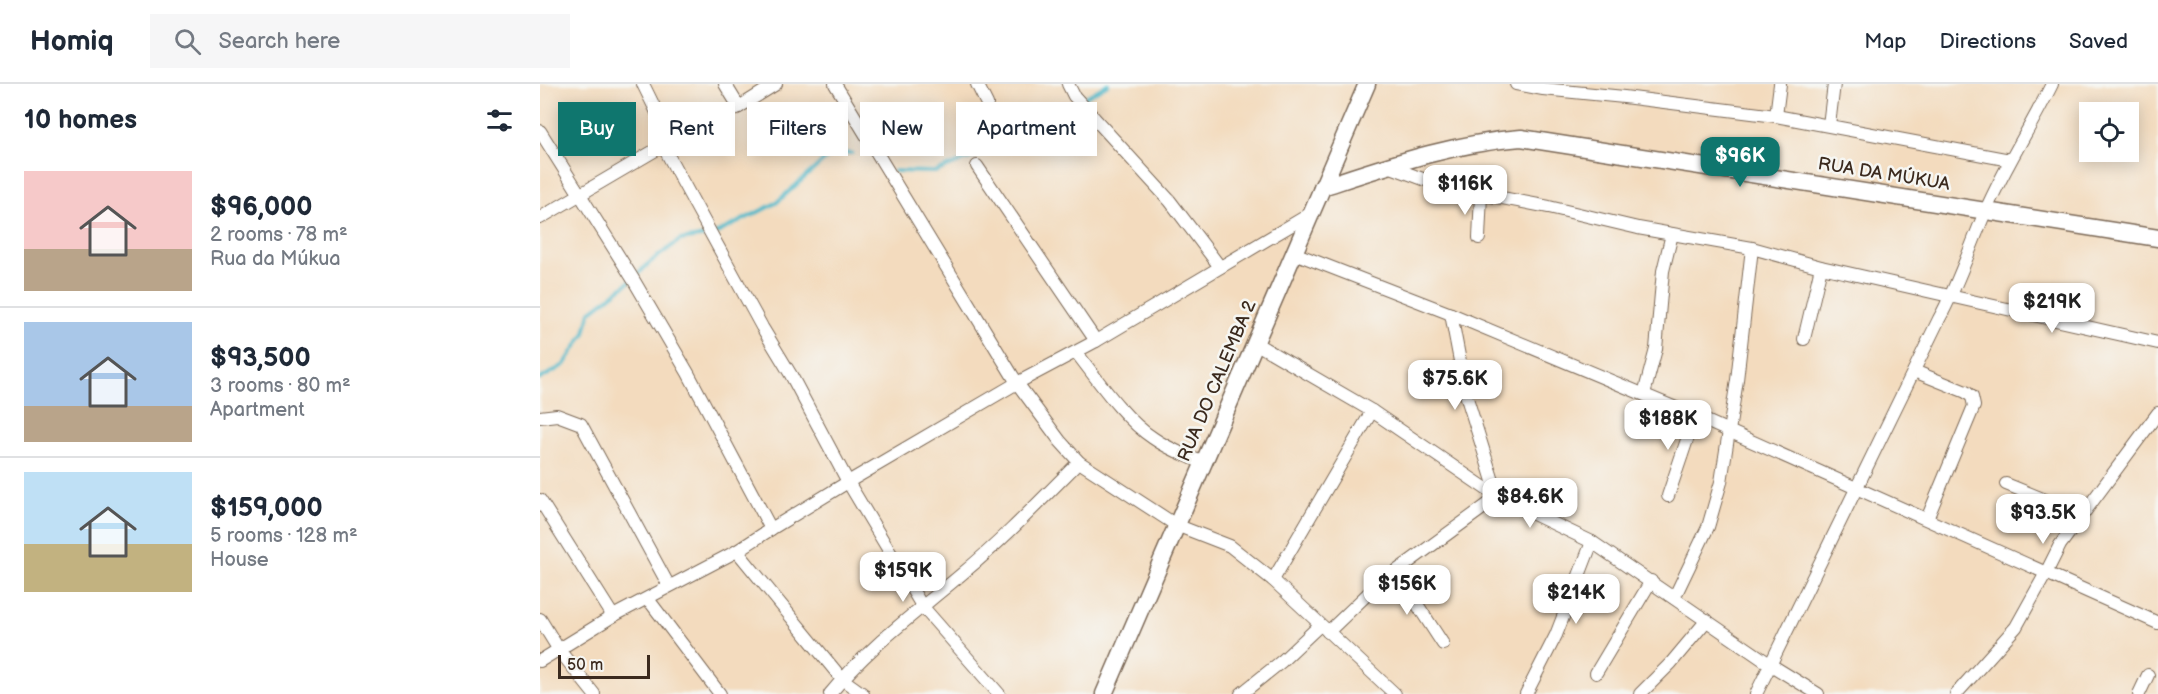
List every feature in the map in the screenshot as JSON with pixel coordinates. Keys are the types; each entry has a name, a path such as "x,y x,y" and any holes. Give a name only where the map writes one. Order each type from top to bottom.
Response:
{"street":[{"path":"643,84 650,102"},
{"path":"725,84 739,107"},
{"path":"735,109 776,84"},
{"path":"835,84 1017,383 1060,441 1079,462 1176,525 1230,546 1273,580 1395,694"},
{"path":"977,84 986,102"},
{"path":"1068,84 1074,96 1170,201 1220,267"},
{"name":"RUA DO CALEMBA 2","path":"1104,694 1367,84"},
{"path":"1516,84 1776,116 2010,160"},
{"path":"1776,116 1780,84"},
{"path":"1829,125 1833,84"},
{"path":"1756,694 1952,296 1986,210 2010,160 2052,84"},
{"path":"540,131 688,373 771,529"},
{"name":"RUA DA MÚKUA","path":"1322,187 1388,166 1489,140 1521,138 2158,238"},
{"path":"540,218 648,155"},
{"path":"673,156 762,327 791,375 848,482 922,606 999,694"},
{"path":"977,166 1096,341"},
{"path":"1388,166 1431,182 1480,194 1549,207 1638,228 1752,248 1821,267 2158,343"},
{"path":"1479,238 1480,194"},
{"path":"540,661 613,616 737,552 848,482 1017,383 1096,341 1310,214"},
{"path":"1644,394 1656,349 1663,271 1672,234"},
{"path":"1674,597 1708,527 1717,499 1730,432 1752,248"},
{"path":"1294,253 1644,394 2158,623"},
{"path":"1804,339 1821,267"},
{"path":"1450,314 1467,398 1498,497"},
{"path":"1255,343 1372,411 1498,497 1592,542 1771,665 1818,694"},
{"path":"1076,352 1138,426 1153,438 1203,463"},
{"path":"1914,371 1966,392 1972,397 1974,406 1927,519"},
{"path":"1273,580 1372,411"},
{"path":"1956,694 2016,627 2060,545 2158,413"},
{"path":"540,417 557,415 581,423 669,586"},
{"path":"1668,496 1695,416"},
{"path":"830,694 842,679 898,625 981,557 1079,462"},
{"path":"2006,484 2082,514"},
{"path":"1241,694 1376,586 1498,497"},
{"path":"540,500 613,616"},
{"path":"1526,694 1556,635 1592,542"},
{"path":"737,552 842,679 863,694"},
{"path":"1396,572 1443,644"},
{"path":"1596,673 1651,581"},
{"path":"648,599 720,694"},
{"path":"540,619 560,650 594,694"},
{"path":"1640,694 1671,663 1707,620"},
{"path":"2139,694 2148,675"}],"waterway":[{"path":"1084,98 1108,84"},
{"path":"540,379 564,365 585,333 590,312 680,240 713,235 776,203 832,153 852,153"},
{"path":"895,171 935,172 975,156"}]}
